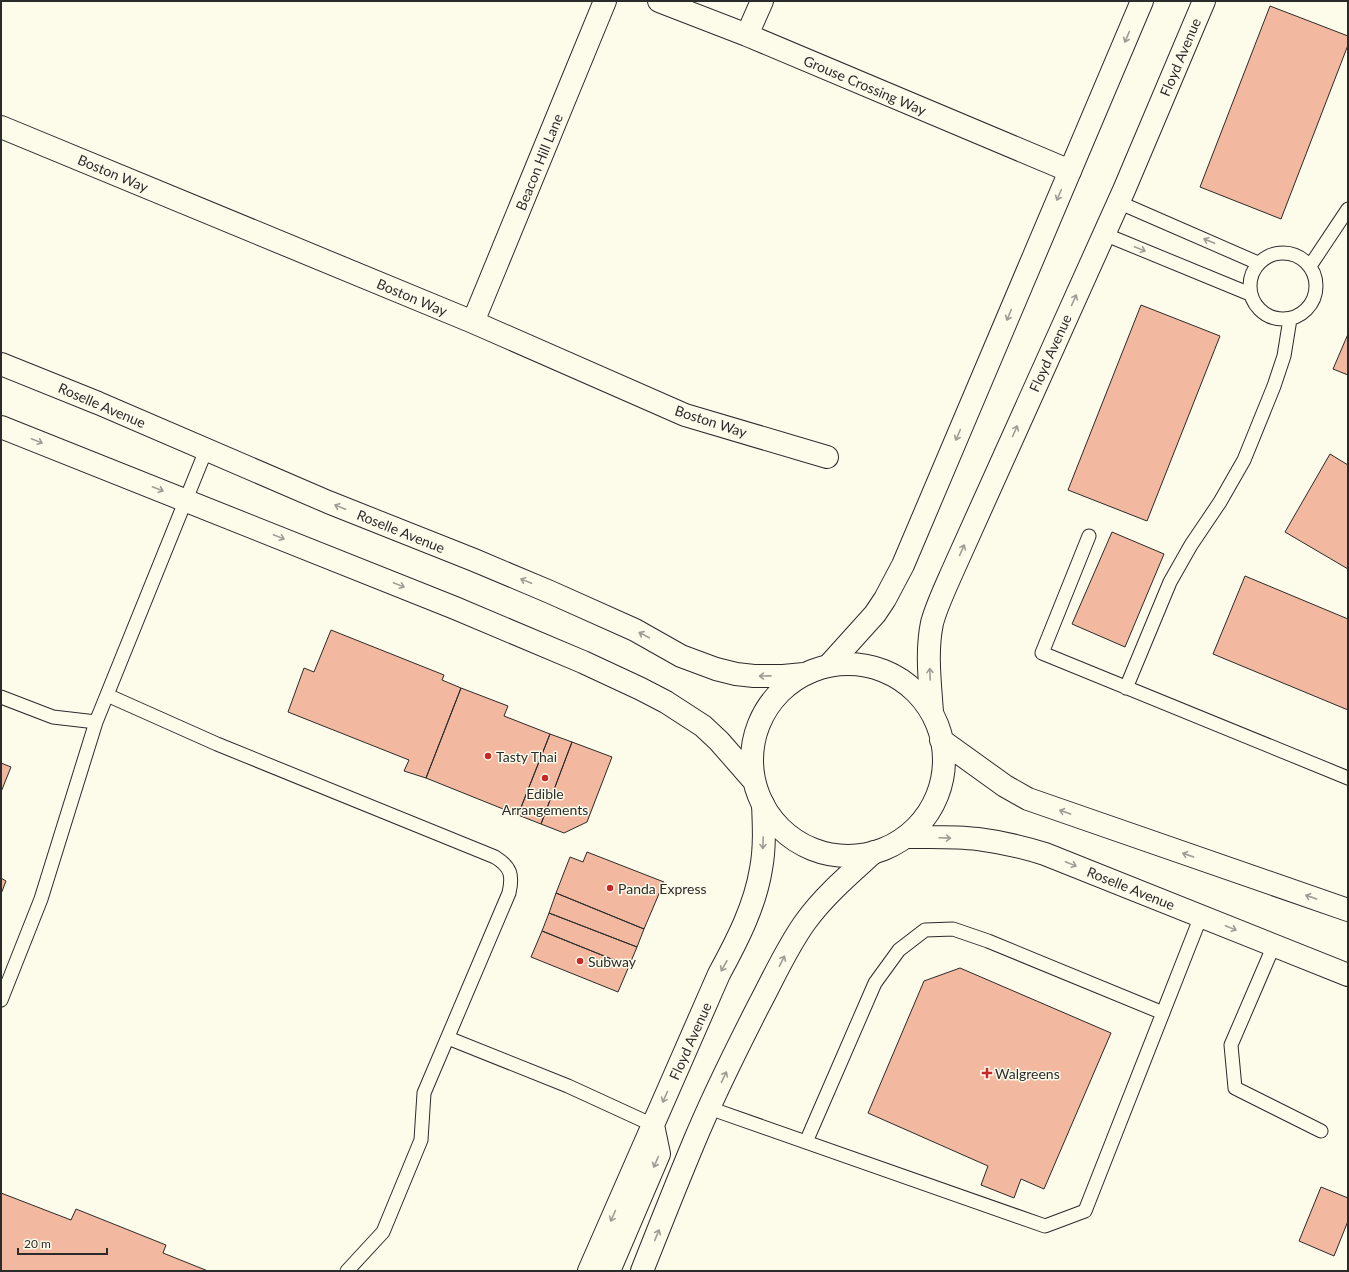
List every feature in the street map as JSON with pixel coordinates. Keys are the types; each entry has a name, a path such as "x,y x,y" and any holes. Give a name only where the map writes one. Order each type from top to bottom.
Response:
{"street":[{"name":"Beacon Hill Lane","path":"473,322 605,1"},
{"name":"Grouse Crossing Way","path":"659,1 747,35 1070,171"},
{"path":"747,35 762,1"},
{"path":"829,665 875,614 885,599 903,565 1142,1"},
{"name":"Floyd Avenue","path":"932,712 929,656 933,621 957,561 1124,190 1204,1"},
{"name":"Boston Way","path":"1,127 473,322 686,415 827,457"},
{"name":"Roselle Avenue","path":"1,364 98,403 328,502 557,595 635,630 681,656 710,667 736,674 754,676 804,674"},
{"path":"1,427 455,608 583,662 641,689 666,702 703,726 719,741 754,781"},
{"path":"829,665 867,665 898,677 923,699 932,712 940,731 944,752 943,772 938,792 919,824 906,837 891,846 874,852 852,856 817,851 791,837 780,828 763,804 754,781 752,760 754,739 761,719 773,701 787,686 804,674 829,665"},
{"path":"942,740 1005,786 1028,799 1348,910"},
{"name":"Floyd Avenue","path":"589,1271 719,974 740,934 756,890 761,869 763,850 763,804"},
{"name":"Roselle Avenue","path":"906,837 976,839 1006,843 1045,854 1348,974"},
{"path":"642,1271 694,1141 709,1108 756,1011 791,944 821,901 874,852"},
{"path":"609,1271 659,1154 653,1125"}],"lane":[{"path":"1118,202 1258,263"},
{"path":"1310,266 1348,210"},
{"path":"1104,234 1250,294"},
{"path":"1275,253 1288,253 1300,257 1310,266 1315,278 1316,291 1311,303 1302,313 1290,319 1277,319 1265,315 1255,306 1250,294 1251,282 1258,263 1263,259 1275,253"},
{"path":"1126,688 1170,582 1191,545 1220,502 1244,460 1277,379 1284,356 1290,319"},
{"path":"1,1000 41,899 96,722 206,450"},
{"path":"1089,536 1042,653 1348,778"},
{"path":"107,695 217,744 495,857 502,861 511,872 509,893 424,1093 421,1140 383,1232 347,1271"},
{"path":"1,697 53,717 96,722"},
{"path":"709,1108 1045,1226 1085,1211 1201,916"},
{"path":"806,1142 875,983 899,950 925,930 953,929 988,940 1163,1013"},
{"path":"1274,945 1231,1045 1235,1088 1321,1131"},
{"path":"448,1038 568,1086 653,1125"}],"building":[{"path":"1270,6 1348,36 1348,45 1281,219 1200,187"},
{"path":"1141,305 1220,336 1147,521 1068,490"},
{"path":"1348,334 1348,375 1333,369"},
{"path":"1330,454 1348,465 1348,569 1285,532"},
{"path":"1112,532 1164,554 1125,647 1072,624"},
{"path":"1245,576 1348,619 1348,710 1213,654"},
{"path":"331,630 444,675 442,680 461,688 426,778 404,771 409,760 288,712 304,668 314,672"},
{"name":"Tasty Thai","path":"461,688 508,706 504,716 550,734 518,815 426,778"},
{"name":"Edible Arrangements","path":"550,734 572,742 541,824 518,815"},
{"path":"572,742 612,757 587,822 564,833 541,824"},
{"path":"1,763 11,767 1,792"},
{"name":"Panda Express","path":"587,852 664,882 644,929 556,893 570,857 583,862"},
{"path":"1,878 6,881 1,894"},
{"path":"556,893 644,929 637,947 549,913"},
{"path":"549,913 637,947 629,966 542,931"},
{"name":"Subway","path":"542,931 629,966 618,992 531,957"},
{"path":"960,968 1111,1033 1044,1189 1021,1179 1014,1198 981,1185 988,1166 868,1113 924,981"},
{"path":"1321,1187 1348,1198 1348,1221 1334,1256 1299,1241"},
{"path":"1,1193 71,1220 76,1209 166,1245 163,1253 208,1271 1,1271"}],"place":[{"name":"Tasty Thai","path":"488,756"},
{"name":"Edible Arrangements","path":"545,778"},
{"name":"Panda Express","path":"610,888"},
{"name":"Subway","path":"580,961"},
{"name":"Walgreens","path":"987,1073"}]}
